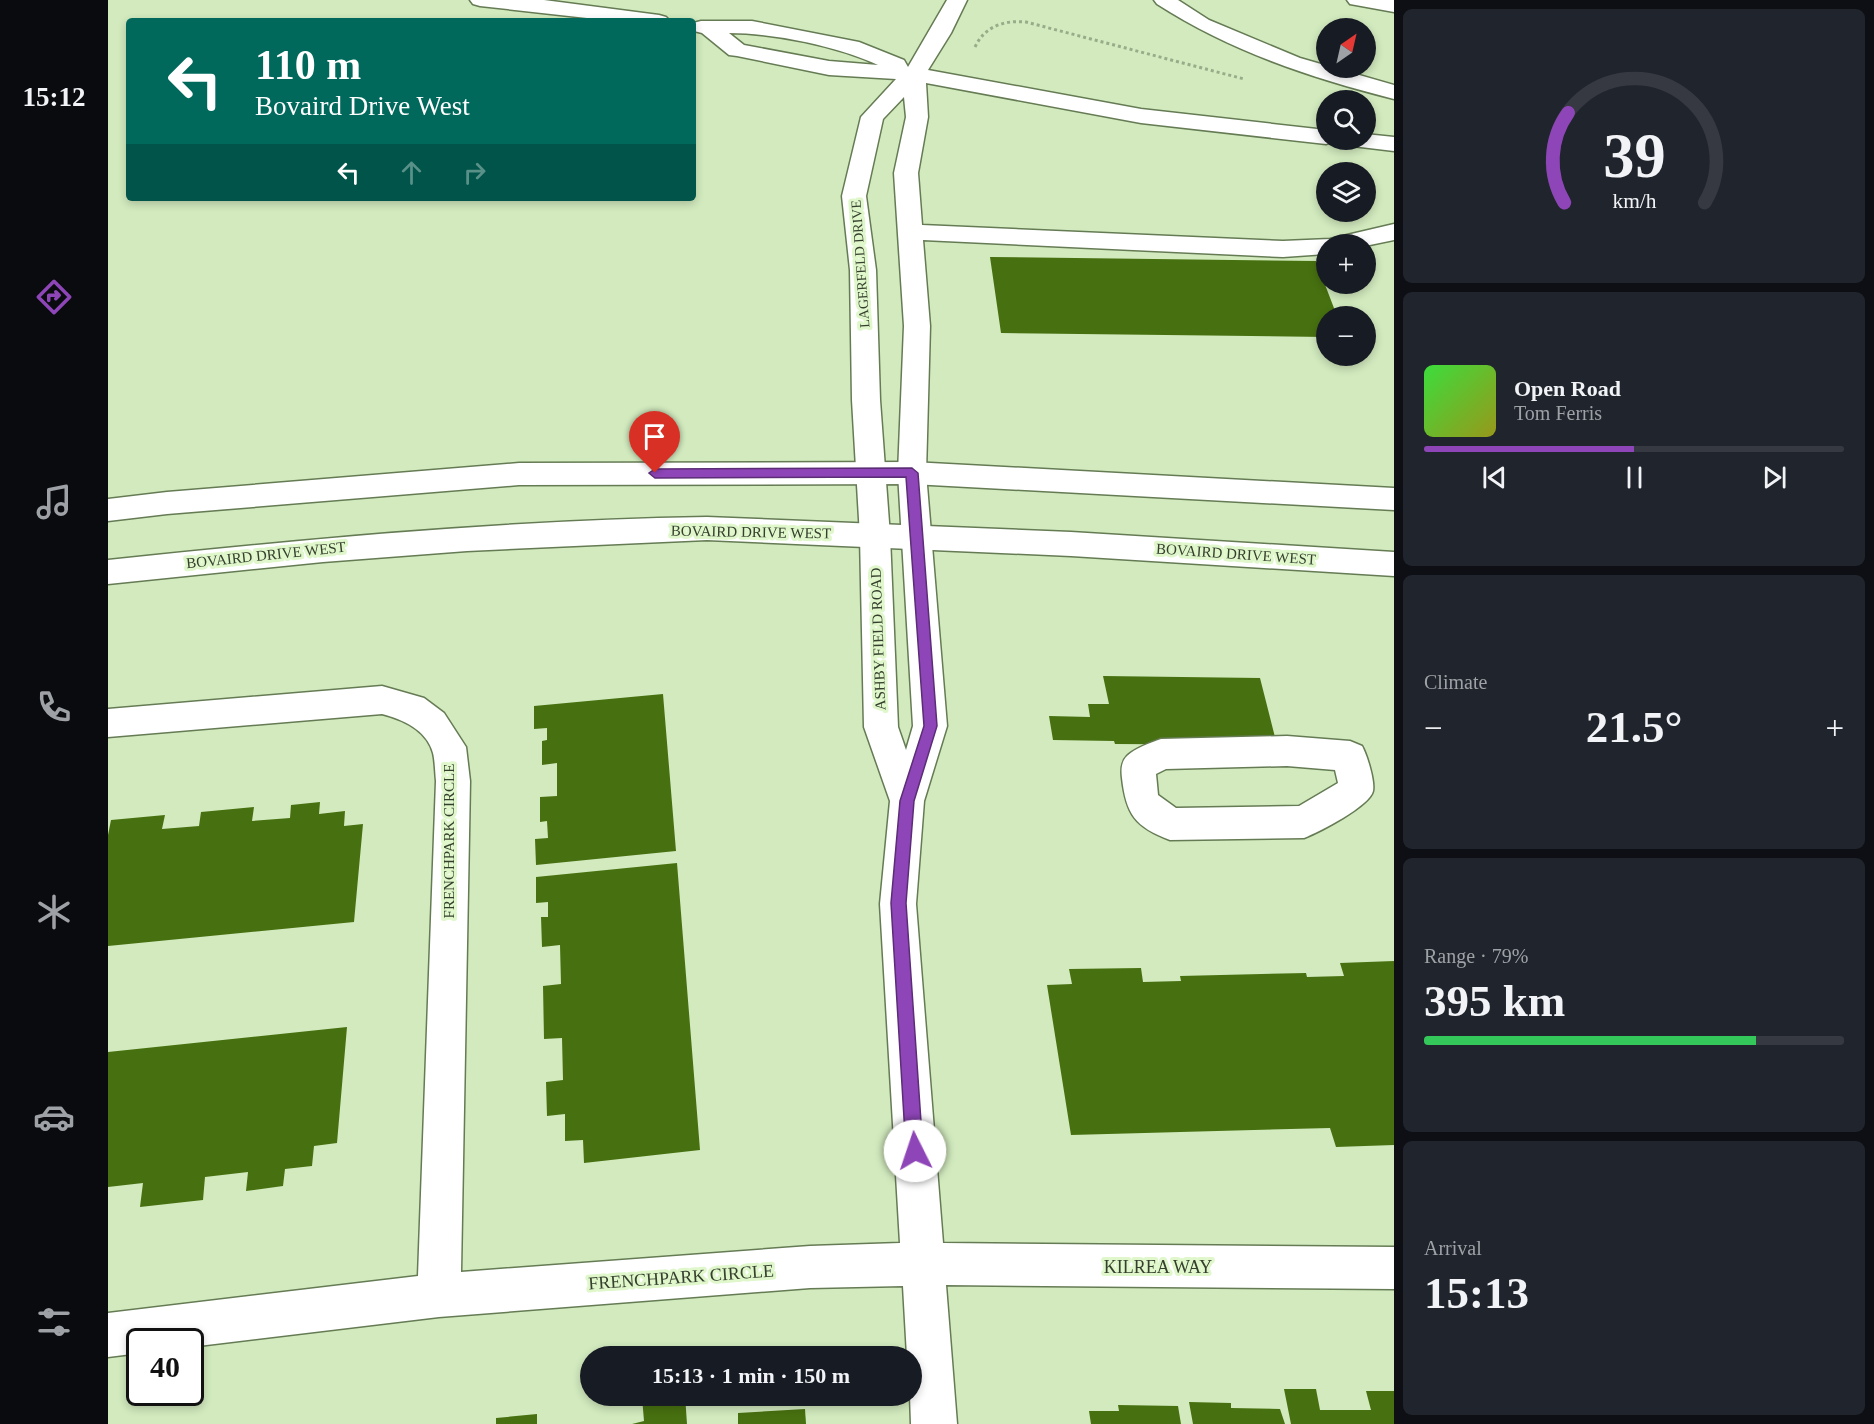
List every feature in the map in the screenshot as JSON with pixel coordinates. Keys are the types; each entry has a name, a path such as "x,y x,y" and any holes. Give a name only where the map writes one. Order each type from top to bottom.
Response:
{"street":[{"path":"480,0 575,4 643,18"},
{"name":"LAGERFELD DRIVE","path":"869,473 863,270 854,196 872,117 914,74 940,33 957,0"},
{"path":"1164,0 1202,24 1292,63 1394,92"},
{"path":"1357,0 1394,6"},
{"path":"700,27 737,50 829,68 914,74 1141,116 1316,136"},
{"path":"912,473 917,326 906,173 917,117 914,74"},
{"path":"1376,142 1394,144"},
{"path":"911,232 1283,249 1316,247"},
{"path":"1376,236 1394,232"},
{"name":"ASHBY FIELD ROAD","path":"869,473 875,536 881,727 907,801"},
{"path":"108,510 178,502 519,474 912,473 1394,499"},
{"name":"ASHBY FIELD ROAD","path":"912,473 930,726 907,801 898,903 934,1424"},
{"name":"BOVAIRD DRIVE WEST","path":"108,572 309,550 472,538 684,529 770,529 875,536 915,536 1394,564"},
{"name":"FRENCHPARK CIRCLE","path":"108,723 382,700 412,708 432,723 449,747 453,781 439,1295"},
{"path":"1287,751 1350,756 1356,790 1304,822 1170,824 1142,803 1138,767 1161,754 1287,751"},
{"name":"FRENCHPARK CIRCLE","path":"108,1335 439,1295 810,1268 922,1264"},
{"name":"KILREA WAY","path":"922,1264 1394,1268"}],"path":[{"path":"975,47 985,32 1000,24 1015,21 1049,27 1252,81"}],"building":[{"path":"990,257 1316,261 1316,294 1329,294 1333,306 1316,306 1316,337 1001,333"},
{"path":"1103,676 1260,678 1277,745 1115,744 1114,741 1053,740 1049,716 1090,717 1088,704 1109,704"},
{"path":"663,694 676,851 536,865 535,839 548,838 547,821 540,822 540,797 557,796 557,763 542,765 542,741 547,740 547,728 534,729 534,706"},
{"path":"320,802 319,814 345,811 344,826 363,824 354,922 108,946 108,835 111,820 165,815 162,829 199,826 201,812 254,807 252,821 290,818 291,805"},
{"path":"677,863 700,1150 584,1163 583,1140 565,1141 565,1114 547,1116 546,1082 563,1080 562,1038 544,1039 543,986 561,984 560,945 542,947 541,917 548,917 548,902 536,903 536,877"},
{"path":"1394,961 1394,1145 1336,1147 1330,1128 1071,1135 1047,985 1072,984 1069,969 1141,968 1143,982 1181,981 1180,976 1306,973 1307,977 1344,976 1340,963"},
{"path":"347,1027 337,1143 314,1146 312,1166 285,1169 283,1186 246,1191 248,1172 205,1177 203,1200 140,1207 143,1183 108,1187 108,1052"},
{"path":"1284,1389 1316,1389 1320,1410 1371,1410 1366,1391 1394,1391 1394,1424 1291,1424"},
{"path":"1189,1402 1231,1403 1231,1408 1280,1409 1285,1424 1193,1424"},
{"path":"1118,1405 1178,1406 1181,1424 1091,1424 1089,1411 1119,1411"},
{"path":"643,1406 686,1406 687,1424 632,1424 644,1421"},
{"path":"805,1409 806,1424 738,1424 738,1413"},
{"path":"537,1414 537,1424 496,1424 496,1418"}],"route":[{"path":"655,473 912,473 930,726 907,801 898,903 915,1151"}]}
